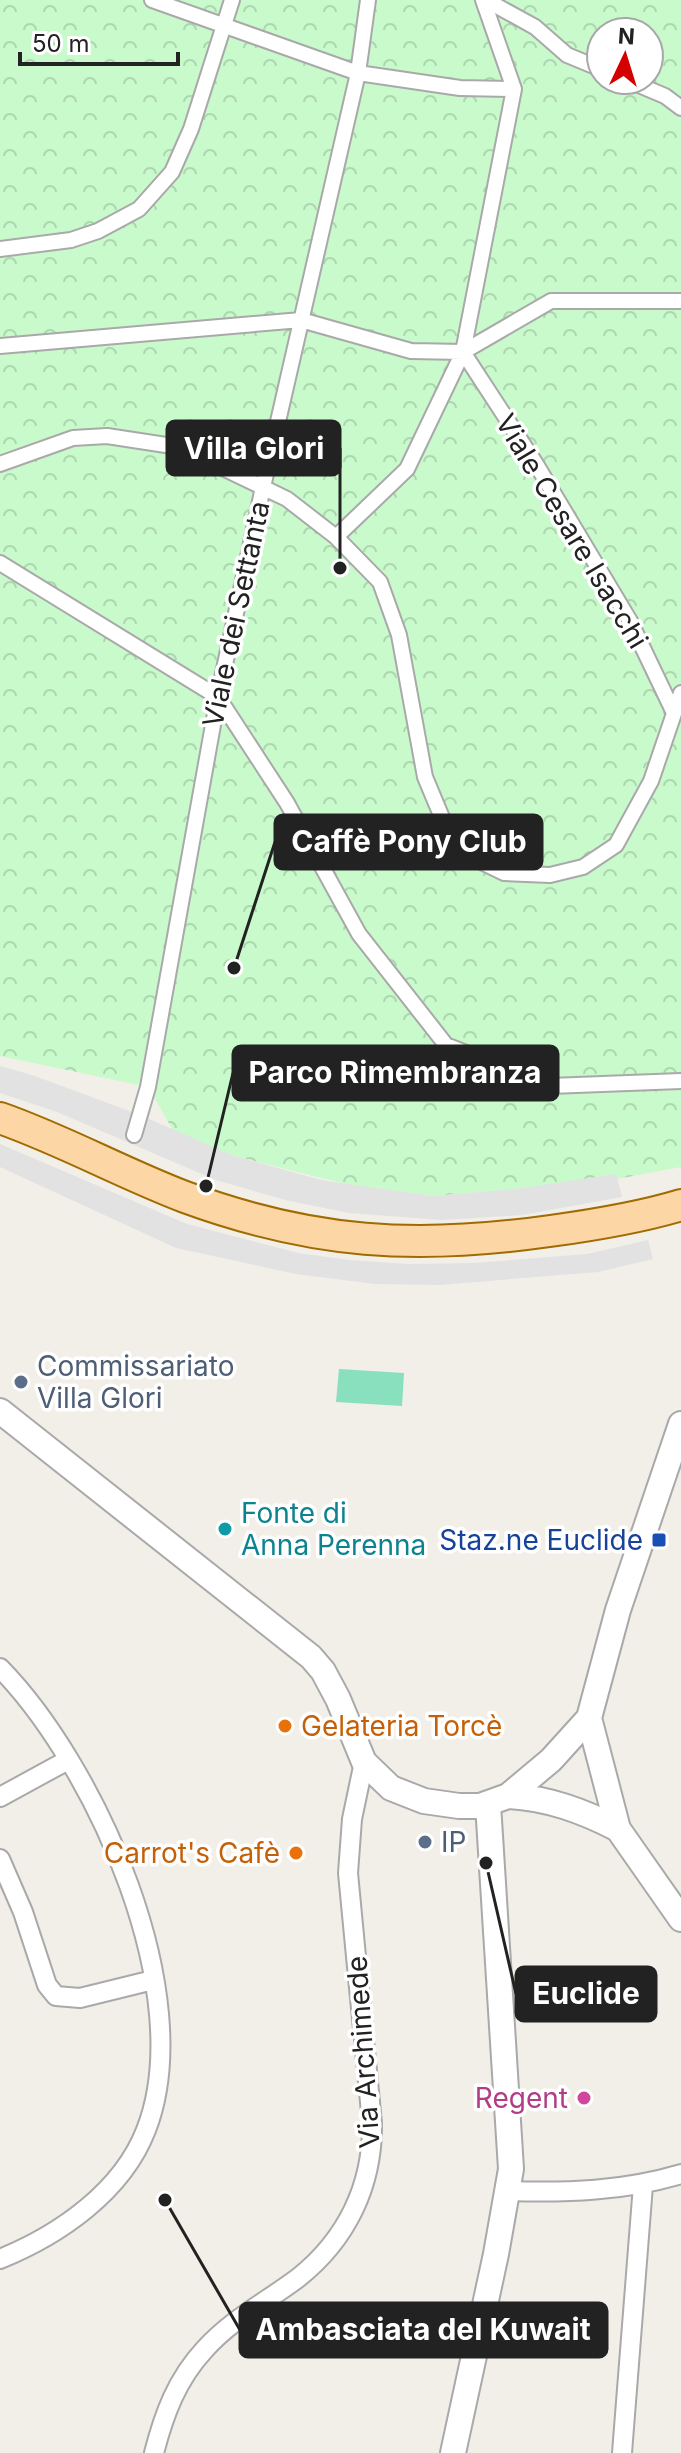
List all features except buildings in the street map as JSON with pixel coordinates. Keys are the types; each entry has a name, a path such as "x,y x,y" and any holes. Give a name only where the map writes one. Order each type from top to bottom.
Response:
{"main road":[{"path":"0,1118 185,1197 282,1226 344,1237 405,1242 496,1239 608,1222 681,1205"}],"street":[{"path":"152,0 358,73 460,88 514,89"},
{"path":"0,249 71,240 98,231 139,209 172,172 191,129 232,0"},
{"name":"Viale dei Settanta","path":"134,1135 148,1087 218,697 358,73 368,0"},
{"path":"485,0 535,27 567,55 585,62"},
{"path":"336,537 407,469 463,352 514,89 485,0"},
{"path":"0,346 301,320 411,351 463,352 551,301 681,301"},
{"name":"Viale Cesare Isacchi","path":"463,352 536,464 630,621 674,713"},
{"path":"0,464 73,438 107,436 179,447 287,499 336,537 380,582 399,635 425,777 443,820 471,857 504,873 550,875 583,867 616,845 651,781 681,693"},
{"path":"0,563 218,697 287,803 359,934 446,1045 550,1086 681,1081"},
{"path":"0,1411 317,1663 327,1678 364,1762 381,1780 408,1796 449,1805 528,1797 563,1805 618,1829"},
{"path":"453,2453 511,2165 489,1852 498,1800 551,1760 589,1718 618,1610 681,1424"},
{"path":"0,1668 27,1700 68,1760 107,1831 143,1925 161,2033 154,2104 141,2140 107,2188 73,2220 40,2241 0,2259"},
{"path":"589,1718 618,1829 681,1919"},
{"path":"0,1797 68,1760"},
{"name":"Via Archimede","path":"154,2453 170,2401 195,2360 229,2326 309,2268 344,2226 366,2184 371,2161 372,2123 348,1858 352,1819 364,1762"},
{"path":"0,1859 18,1900 47,1985 56,1996 80,1998 153,1980"},
{"path":"508,2191 575,2192 643,2185 681,2174"},
{"path":"622,2453 643,2185"}],"green space":[{"path":"0,0 681,0 681,1167 606,1181 433,1196 346,1184 234,1156 174,1132 148,1087 0,1056"},
{"path":"339,1369 404,1373 402,1406 336,1402"}],"shaded area":[{"path":"0,1066 140,1115 234,1156 321,1180 433,1196 523,1188 616,1174 622,1197 522,1215 443,1220 349,1213 285,1200 216,1180 57,1112 0,1093"},
{"path":"0,1144 187,1224 298,1253 408,1264 474,1263 587,1254 648,1240 653,1259 598,1272 439,1285 375,1284 296,1274 176,1248 0,1167"}],"place":[{"name":"Villa Glori","path":"340,568"},
{"name":"Caffè Pony Club","path":"234,968"},
{"name":"Parco Rimembranza","path":"206,1186"},
{"name":"Commissariato Villa Glori","path":"21,1382"},
{"name":"Fonte di Anna Perenna","path":"225,1529"},
{"name":"Staz.ne Euclide","path":"659,1540"},
{"name":"Gelateria Torcè","path":"285,1726"},
{"name":"IP","path":"425,1842"},
{"name":"Carrot's Cafè","path":"296,1853"},
{"name":"Euclide","path":"486,1863"},
{"name":"Regent","path":"584,2098"},
{"name":"Ambasciata del Kuwait","path":"165,2200"}]}
